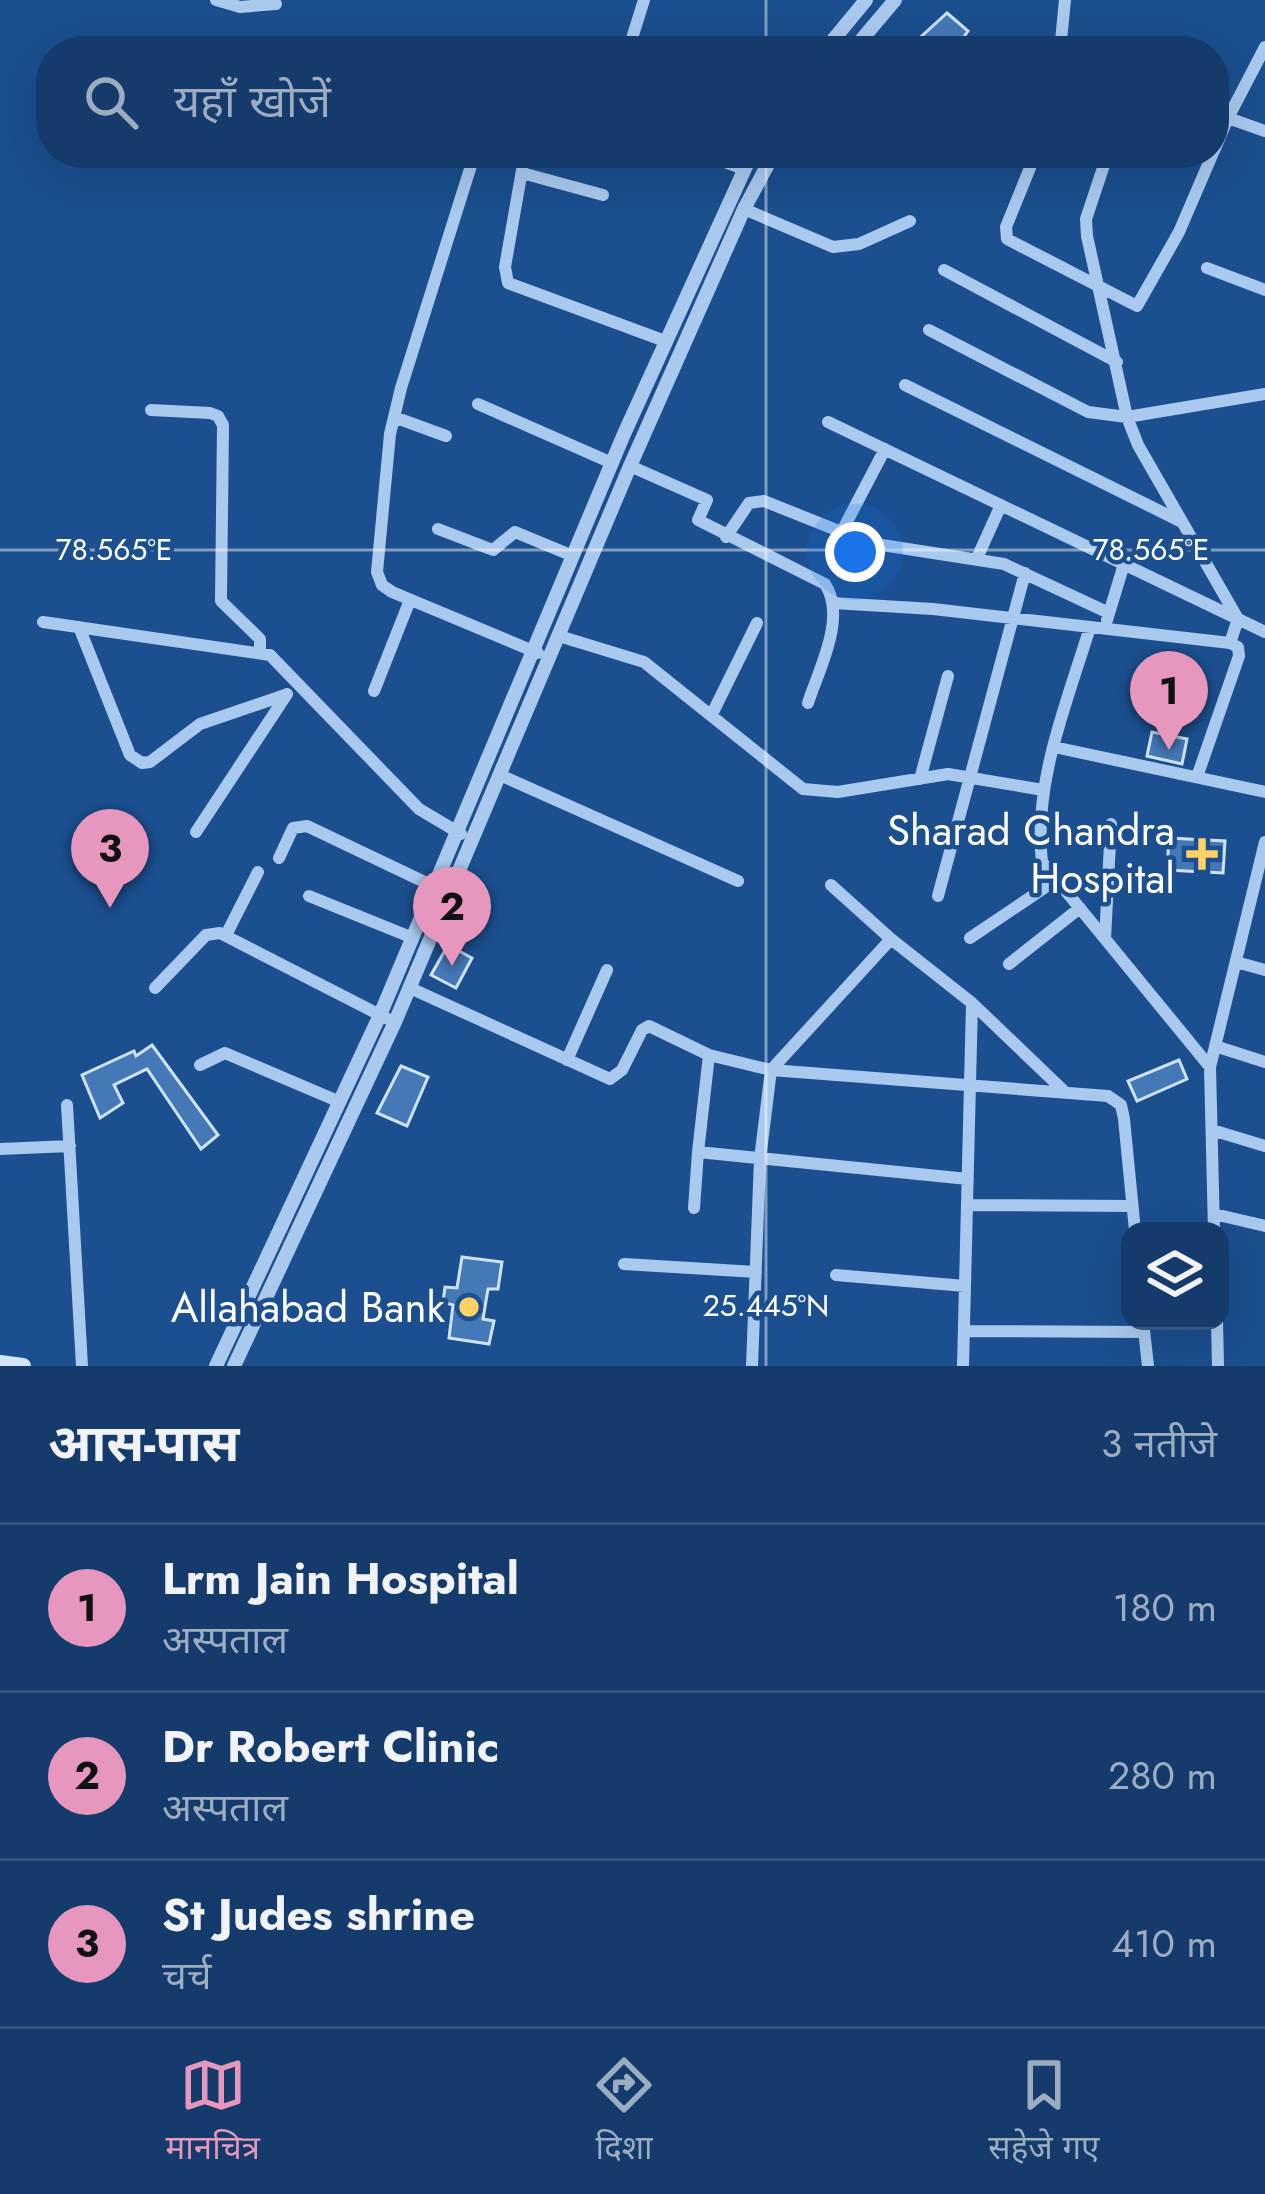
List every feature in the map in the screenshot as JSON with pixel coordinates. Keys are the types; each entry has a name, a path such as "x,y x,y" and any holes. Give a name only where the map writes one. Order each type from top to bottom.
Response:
{"main road":[{"path":"0,1364 23,1366"}],"street":[{"path":"216,0 239,7 276,4"},
{"path":"633,36 644,0"},
{"path":"836,36 866,0"},
{"path":"865,36 895,0"},
{"path":"1061,36 1065,0"},
{"path":"1229,109 1265,47"},
{"path":"1229,123 1265,131"},
{"path":"471,168 415,334 394,416 376,572 382,585 410,600 550,658"},
{"path":"523,168 505,267 508,283 665,341"},
{"path":"234,1366 388,1019 413,938 435,887 500,775 630,466 766,168"},
{"path":"1030,168 1006,226 1007,239 1132,305 1141,304 1208,168"},
{"path":"1103,168 1086,219 1127,417 1138,445 1238,619 1231,643"},
{"path":"216,1366 340,1102 410,988 533,652 743,169"},
{"path":"522,173 603,195"},
{"path":"744,209 832,247 859,244 910,221"},
{"path":"1208,268 1265,290"},
{"path":"944,270 1117,362"},
{"path":"683,298 703,307"},
{"path":"929,330 1088,412 1127,417 1265,394"},
{"path":"905,385 1182,522"},
{"path":"478,404 612,463"},
{"path":"152,410 210,413 223,425 221,602 256,634 260,653"},
{"path":"394,416 446,436"},
{"path":"829,422 1265,632"},
{"path":"624,434 642,442"},
{"path":"842,533 885,449"},
{"path":"630,466 707,500 698,520 726,537 825,584 834,620 808,704"},
{"path":"726,537 755,500 892,548 977,558 1025,573 1109,613"},
{"path":"977,558 1001,505"},
{"path":"438,530 493,550 510,532 519,533 573,556"},
{"path":"1124,564 1054,747 1043,790 1042,862 1210,1067"},
{"path":"938,896 1025,573"},
{"path":"374,692 410,600"},
{"path":"833,603 1013,617 1231,643 1238,647 1239,656 1198,777"},
{"path":"43,622 260,653 278,661 419,809 465,836"},
{"path":"712,714 757,623"},
{"path":"79,627 130,755 142,764 200,724 285,695"},
{"path":"559,635 644,662 803,789 838,792 970,775 1043,790"},
{"path":"920,778 948,676"},
{"path":"196,832 295,684"},
{"path":"1054,747 1265,792"},
{"path":"500,775 738,881"},
{"path":"1105,939 1111,824"},
{"path":"279,858 293,828 307,826 435,887"},
{"path":"1214,1222 1210,1067 1265,842"},
{"path":"226,935 258,872"},
{"path":"970,938 1056,880"},
{"path":"831,885 972,1003 1066,1094"},
{"path":"309,896 413,938"},
{"path":"1009,964 1080,908"},
{"path":"155,988 206,935 226,935 388,1019"},
{"path":"752,1366 760,1159 771,1070 891,939"},
{"path":"1236,962 1265,970"},
{"path":"566,1060 607,970"},
{"path":"410,988 601,1076 616,1077 642,1030 649,1026 709,1055 771,1070 1108,1096 1121,1105 1134,1222"},
{"path":"963,1366 972,1003"},
{"path":"1215,1046 1265,1062"},
{"path":"200,1065 225,1053 340,1102"},
{"path":"694,1208 709,1055"},
{"path":"67,1105 82,1366"},
{"path":"1212,1130 1265,1146"},
{"path":"0,1149 70,1146"},
{"path":"698,1152 968,1179"},
{"path":"967,1205 1132,1205"},
{"path":"1214,1214 1265,1226"},
{"path":"624,1264 756,1272"},
{"path":"836,1275 965,1286"},
{"path":"964,1331 1121,1327"},
{"path":"1144,1330 1148,1366"},
{"path":"1217,1330 1219,1366"}],"building":[{"path":"947,13 968,31 964,36 922,36"},
{"path":"1152,732 1187,739 1182,764 1147,756"},
{"path":"1169,838 1225,841 1223,873 1167,870"},
{"path":"448,945 472,958 456,988 431,975"},
{"path":"152,1045 218,1135 201,1149 147,1069 114,1085 123,1103 100,1118 82,1075 134,1051 136,1056"},
{"path":"1179,1060 1187,1079 1137,1101 1128,1081"},
{"path":"401,1066 428,1077 407,1126 377,1113"},
{"path":"462,1257 502,1262 498,1289 488,1289 483,1319 494,1321 489,1344 449,1338 453,1305 443,1302 445,1287 457,1288"}],"place":[{"name":"Lrm Jain Hospital","path":"1169,750"},
{"name":"Sharad Chandra Hospital","path":"1202,854"},
{"name":"St Judes shrine","path":"110,908"},
{"name":"Dr Robert Clinic","path":"452,966"},
{"name":"Allahabad Bank","path":"469,1307"}]}
